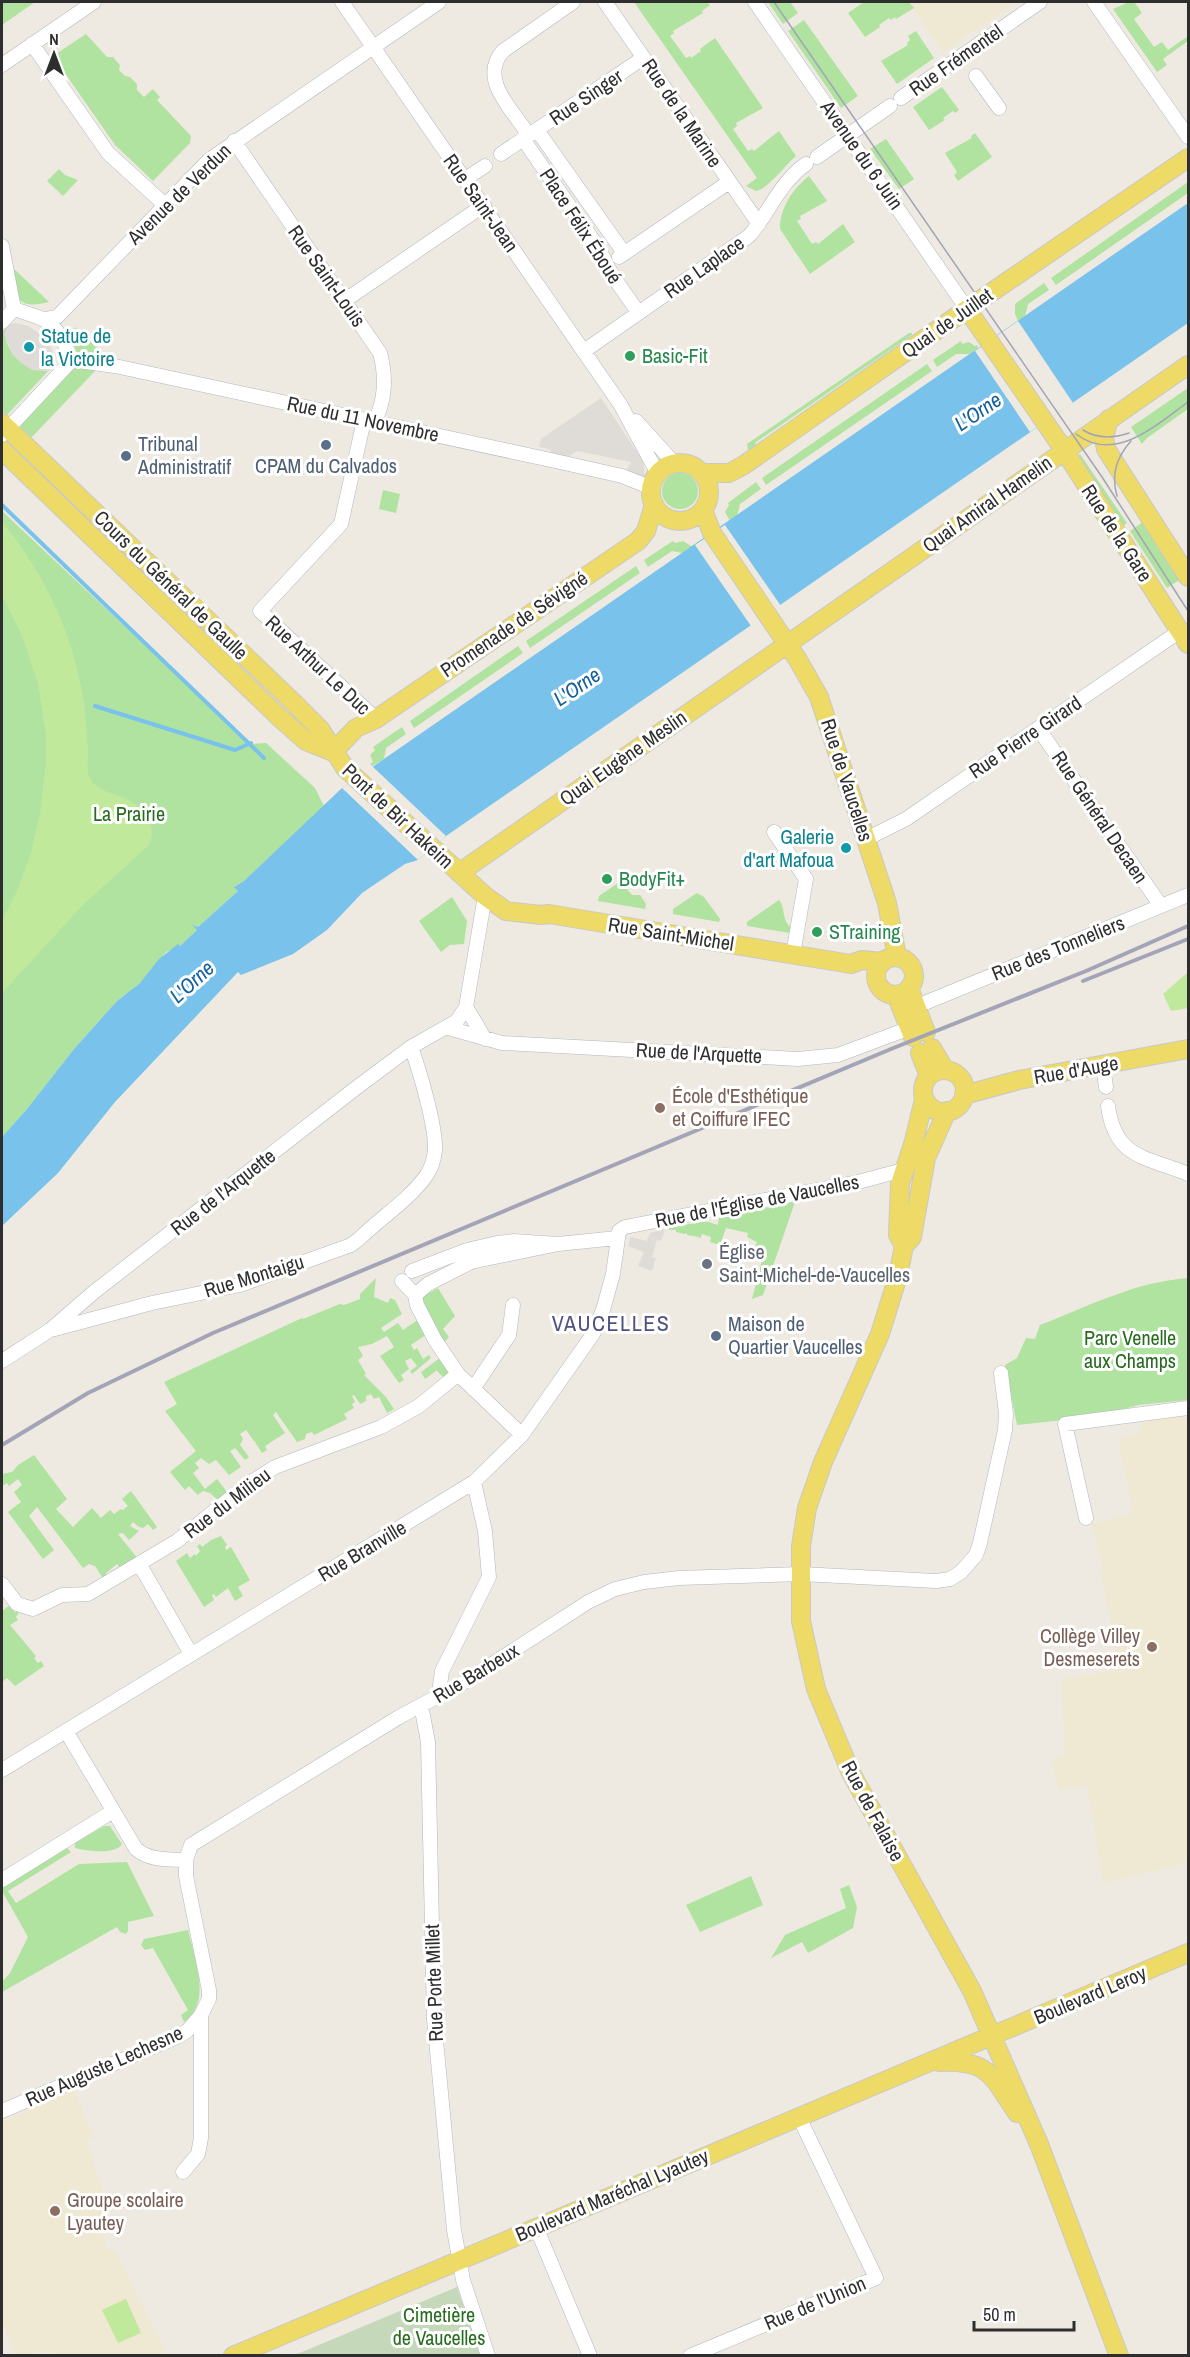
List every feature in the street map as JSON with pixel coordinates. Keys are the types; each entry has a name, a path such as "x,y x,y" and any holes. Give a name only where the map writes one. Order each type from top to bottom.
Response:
{"main road":[{"name":"Quai de Juillet","path":"702,473 729,473 744,465 1188,158"},
{"name":"Rue de la Gare","path":"967,309 1064,450 1184,638"},
{"name":"Quai Amiral Hamelin","path":"787,644 1188,364"},
{"name":"Rue de la Gare","path":"1109,419 1104,437 1106,449 1188,577"},
{"name":"Cours du Général de Gaulle","path":"3,429 320,729 335,756"},
{"name":"Cours du Général de Gaulle","path":"2,450 280,718 306,741 335,756"},
{"path":"687,464 702,473 709,489 708,501 703,510 696,516 685,520 678,521 665,517 655,489 665,467 687,464"},
{"name":"Promenade de Sévigné","path":"320,729 356,728 376,719 638,542 646,531 655,489"},
{"name":"Rue de Vaucelles","path":"703,510 712,533 808,677 825,711 892,920 889,959"},
{"path":"685,520 697,530 712,533"},
{"name":"Quai Eugène Meslin","path":"459,873 787,644"},
{"name":"Promenade de Sévigné","path":"335,756 356,728"},
{"name":"Pont de Bir Hakeim","path":"335,756 459,873"},
{"path":"459,873 485,896"},
{"name":"Rue Saint-Michel","path":"485,896 542,907 549,914 851,964 861,960 889,959"},
{"path":"903,958 912,967 914,979 902,991 884,991 876,980 878,967 889,959 903,958"},
{"name":"Rue Saint-Michel","path":"851,964 858,972 876,980"},
{"path":"902,991 920,1040 937,1073"},
{"name":"Rue d'Auge","path":"964,1095 1019,1080 1188,1049"},
{"path":"951,1071 961,1079 964,1085 964,1095 957,1107 947,1111 931,1107 924,1099 923,1087 937,1073 951,1071"},
{"name":"Rue de Falaise","path":"924,1099 913,1146 903,1170 898,1200 898,1235 903,1246 898,1276 880,1334 812,1491 803,1530 801,1621 811,1670 822,1707 851,1773 953,1954 992,2036 1039,2144 1119,2355"},
{"name":"Rue de Falaise","path":"903,1246 912,1237 926,1158 947,1111"},
{"name":"Boulevard Leroy","path":"992,2036 1188,1953"},
{"name":"Boulevard Maréchal Lyautey","path":"233,2355 992,2036"},
{"path":"915,2068 939,2062 959,2061 977,2064 990,2074 1039,2144"}],"street":[{"path":"2,65 94,2"},
{"name":"Rue Saint-Jean","path":"342,2 620,404 675,464"},
{"name":"Avenue de Verdun","path":"52,318 209,160 439,2"},
{"name":"Rue Singer","path":"530,135 496,87 493,74 495,62 503,51 573,2"},
{"name":"Rue de la Marine","path":"605,2 759,224"},
{"name":"Avenue du 6 Juin","path":"755,2 967,309"},
{"name":"Rue Frémentel","path":"848,135 1040,2"},
{"path":"1094,2 1188,137"},
{"path":"32,44 108,153 165,205"},
{"name":"Rue Singer","path":"501,154 644,58"},
{"path":"958,58 973,72 999,108"},
{"name":"Place Félix Éboué","path":"530,135 624,253"},
{"name":"Place Félix Éboué","path":"530,135 638,312"},
{"name":"Rue Laplace","path":"584,351 749,236 787,180 811,160 848,135"},
{"name":"Rue Saint-Louis","path":"234,141 376,346 383,366 381,408 369,421 341,524 260,611"},
{"path":"465,179 485,166"},
{"path":"607,264 729,182"},
{"path":"344,301 484,205"},
{"path":"2,246 14,309"},
{"path":"3,429 72,360 52,318 14,309"},
{"path":"2,322 14,309"},
{"name":"Rue du 11 Novembre","path":"72,360 115,366 622,476 655,489"},
{"name":"Rue Saint-Jean","path":"620,404 655,489"},
{"name":"Rue Arthur Le Duc","path":"260,611 376,719"},
{"name":"Rue Pierre Girard","path":"867,839 906,819 1038,728 1184,638"},
{"name":"Rue Général Decaen","path":"1038,728 1161,906"},
{"path":"774,832 806,879 793,954"},
{"name":"Rue des Tonneliers","path":"927,1002 1188,895"},
{"path":"485,896 466,1007 485,1039"},
{"name":"Rue de l'Arquette","path":"2,1361 50,1330 81,1303 356,1088 411,1047 448,1028 462,1015 466,1007"},
{"name":"Rue de l'Arquette","path":"448,1028 502,1043 798,1059 838,1055 920,1040"},
{"name":"Rue Montaigu","path":"50,1330 152,1303 240,1285 351,1245 403,1200 426,1177 433,1164 435,1142 419,1070 411,1047"},
{"path":"1103,1066 1106,1087"},
{"path":"1108,1106 1116,1137 1129,1150 1146,1159 1188,1174"},
{"name":"Rue de l'Église de Vaucelles","path":"617,1238 619,1231 625,1227 858,1182 903,1170"},
{"path":"415,1295 428,1284 471,1263 558,1244 617,1238"},
{"name":"Rue Branville","path":"2,1770 474,1482 522,1435 593,1334 603,1310 613,1274 617,1238"},
{"path":"412,1271 467,1250 496,1243 533,1241 558,1244"},
{"path":"402,1281 415,1295 424,1320 458,1374 522,1435"},
{"path":"81,1303 89,1320"},
{"path":"473,1389 509,1335 513,1305"},
{"name":"Rue Barbeux","path":"186,1860 190,1845 421,1705 463,1683 588,1602 626,1585 679,1578 801,1574 936,1581 950,1579 961,1572 976,1555 980,1543 1005,1430 1006,1414 1001,1373"},
{"name":"Rue du Milieu","path":"2,1584 17,1604 33,1609 62,1595 88,1594 177,1541 248,1484 275,1467 381,1427 419,1406 458,1374"},
{"path":"1086,1518 1065,1424 1188,1408"},
{"path":"442,1694 440,1685 442,1671 489,1577 485,1531 474,1482"},
{"path":"140,1565 191,1654"},
{"name":"Rue Porte Millet","path":"421,1705 428,1742 434,2019 458,2260 488,2355"},
{"path":"66,1731 136,1849 154,1858 186,1860 186,1876 209,1999 201,2015 201,2139 198,2154 183,2172"},
{"path":"2,1880 113,1810"},
{"name":"Rue Auguste Lechesne","path":"2,2111 181,2035 194,2025 201,2015"},
{"name":"Rue de l'Union","path":"690,2355 876,2278 799,2117"},
{"path":"536,2227 590,2355"}],"shaded area":[{"path":"909,2 1016,2 943,52"},
{"path":"15,323 28,326 43,336 54,356 51,368 45,371 32,370 12,354 4,334 8,325"},
{"path":"601,398 643,461 645,477 626,471 631,462 577,451 568,457 553,454 549,449 539,447 541,439"},
{"path":"665,1229 661,1241 657,1240 652,1257 656,1258 652,1271 638,1266 644,1252 628,1246 631,1237 647,1241 650,1233"},
{"name":"Collège Villey Desmeserets","path":"1188,1417 1188,1863 1103,1883 1087,1785 1059,1791 1052,1759 1065,1756 1061,1680 1110,1671 1116,1656 1100,1571 1103,1570 1091,1524 1128,1515 1132,1508 1118,1438 1138,1435 1145,1421"},
{"name":"Groupe scolaire Lyautey","path":"74,2089 94,2137 86,2139 113,2231 104,2233 107,2250 114,2249 167,2355 52,2356 45,2351 34,2355 15,2355 2,2321 2,2122"}],"green space":[{"path":"2,2 35,2 2,25"},
{"path":"634,2 707,2 710,5 702,11 703,13 673,31 674,33 670,36 686,58 690,56 691,58 715,38 763,108 736,123 737,126 733,129 748,151 752,149 754,151 779,131 796,156 760,190 756,191 746,186 757,178"},
{"path":"768,2 790,2 798,13 783,24"},
{"path":"864,2 909,2 914,8 896,19 895,17 891,20 889,18 865,37 848,13"},
{"path":"1127,3 1135,3 1142,13 1134,19 1154,47 1162,42 1168,50 1188,36 1188,41 1163,59 1167,65 1157,72 1113,9"},
{"path":"804,20 858,96 841,108 788,31"},
{"path":"916,31 934,58 897,84 881,61 908,45 910,40 908,36"},
{"path":"86,34 107,57 113,57 120,65 119,70 137,84 137,90 144,97 153,89 160,97 157,100 191,136 190,143 153,181 115,145 53,56"},
{"path":"942,87 959,110 955,113 953,111 943,118 945,120 929,130 913,107"},
{"path":"975,133 992,157 958,181 954,175 957,172 945,153 972,138 971,136"},
{"path":"886,139 914,179 899,189 870,149"},
{"path":"59,169 65,175 78,180 63,196 47,181"},
{"path":"809,176 827,201 800,216 801,219 797,221 812,244 816,242 818,244 843,224 855,242 810,274 780,229 782,213 788,199"},
{"path":"1188,182 1188,193 1056,285 1051,278"},
{"path":"10,265 49,302 29,304 22,302 15,292"},
{"path":"1044,283 1049,290 1028,304 1025,316 1018,321 1015,304"},
{"path":"7,327 7,345 11,351 31,365 47,371 51,368 6,416 2,411 2,332"},
{"path":"75,327 106,357 106,361 78,355 73,343"},
{"path":"909,333 912,335 756,442 754,447 748,450 747,444"},
{"path":"961,341 962,344 969,342 977,345 978,348 969,354 956,354 937,367 933,360"},
{"path":"927,364 932,371 766,485 762,478"},
{"path":"73,368 96,370 30,439 17,427"},
{"path":"1188,388 1188,409 1142,444 1131,427"},
{"path":"1080,454 1127,523 1122,527 1078,457"},
{"path":"680,473 693,478 698,491 693,504 680,509 667,504 662,491 667,478"},
{"path":"756,482 761,489 740,504 737,516 730,521 725,512 728,503"},
{"path":"383,490 400,494 396,513 379,509"},
{"name":"La Prairie","path":"2,511 250,744 266,743 315,788 324,806 244,881 235,886 238,891 198,927 194,926 197,930 180,946 166,952 140,983 117,1001 74,1049 2,1137"},
{"path":"1147,519 1184,577 1167,588 1130,531"},
{"path":"2,522 32,563 56,607 65,631 80,679 90,779 98,787 137,806 147,817 152,830 149,845 82,906 2,993 2,921 17,891 31,853 40,814 46,762 46,735 38,684 23,638 2,595"},
{"path":"673,541 695,545 682,553 672,551 648,567 644,560"},
{"path":"636,566 640,573 530,648 526,641"},
{"path":"518,646 523,653 414,728 410,721"},
{"path":"402,727 406,734 386,748 384,759 372,766 370,755 375,750 373,747"},
{"path":"621,881 632,895 640,895 646,904 645,909 598,901 599,896"},
{"path":"697,893 704,897 720,919 719,922 673,914 673,909"},
{"path":"452,897 467,921 464,944 450,945 441,952 419,921"},
{"path":"779,900 786,921 791,927 790,933 747,926 747,922"},
{"path":"1188,972 1188,1008 1171,1011 1163,994"},
{"path":"795,1202 763,1295 752,1299 763,1257 751,1254 757,1242 747,1237 748,1233 726,1228 720,1245 710,1242 711,1237 702,1234 700,1239 687,1235 687,1233 669,1230 669,1228 705,1221 718,1225 719,1218"},
{"path":"376,1278 374,1297 388,1303 390,1298 395,1300 402,1314 381,1328 384,1332 398,1323 403,1330 419,1319 427,1334 411,1345 414,1350 417,1348 423,1359 429,1355 431,1358 412,1374 410,1371 417,1366 411,1358 405,1361 409,1369 401,1375 404,1380 399,1383 380,1356 394,1347 387,1336 372,1344 358,1347 363,1356 358,1360 366,1374 364,1375 386,1397 394,1409 387,1413 379,1397 374,1399 371,1394 366,1396 366,1401 360,1404 354,1395 352,1396 355,1402 352,1404 354,1408 344,1414 347,1419 314,1435 312,1432 306,1434 305,1439 297,1442 276,1412 273,1415 285,1433 265,1446 267,1450 262,1453 256,1441 246,1430 240,1434 243,1439 240,1445 249,1457 245,1460 235,1448 230,1451 241,1467 229,1475 216,1460 209,1464 201,1458 195,1463 199,1468 193,1473 205,1489 217,1479 227,1492 218,1500 210,1493 203,1491 198,1495 189,1486 185,1490 170,1472 196,1451 165,1411 177,1404 164,1382 302,1318 360,1299 360,1294"},
{"name":"Parc Venelle aux Champs","path":"1188,1278 1188,1400 1138,1405 1101,1416 1017,1425 1005,1365 1017,1358 1026,1338 1035,1339 1040,1325 1149,1284"},
{"path":"438,1288 455,1316 443,1329 449,1337 442,1345 421,1304 424,1296"},
{"path":"440,1358 449,1371 445,1379 435,1369 436,1371 425,1379 421,1372"},
{"path":"34,1455 67,1499 56,1509 73,1527 92,1508 101,1518 110,1510 114,1514 123,1510 128,1506 122,1499 131,1491 157,1527 153,1530 148,1524 143,1528 133,1522 130,1526 139,1531 129,1540 123,1533 118,1534 138,1559 121,1569 117,1564 106,1573 108,1578 104,1580 95,1566 89,1564 83,1568 37,1507 29,1516 54,1550 43,1559 8,1512 21,1502 14,1492 22,1485 18,1479 9,1486 7,1483 2,1486 2,1474 12,1472 18,1465"},
{"path":"221,1536 227,1545 226,1550 231,1547 250,1580 238,1587 243,1596 235,1601 228,1588 216,1597 212,1595 214,1600 204,1607 176,1561 187,1553 190,1558 195,1554 196,1556 200,1551 197,1546 200,1544 202,1547"},
{"path":"10,1605 15,1613 17,1610 19,1612 16,1617 18,1620 10,1625 36,1656 34,1658 38,1663 41,1661 44,1666 15,1686 7,1678 2,1682 2,1611"},
{"path":"104,1826 110,1826 122,1844 107,1851 75,1848 75,1843"},
{"path":"67,1848 71,1852 8,1891 16,1903 79,1864 127,1862 154,1916 128,1922 126,1934 120,1932 117,1927 2,1992 2,1982 10,1973 28,1937 2,1891 2,1887"},
{"path":"751,1876 763,1905 700,1932 686,1905"},
{"path":"849,1885 857,1907 853,1928 808,1953 802,1942 771,1958 785,1935 846,1908 840,1889"},
{"path":"188,1930 197,1966 200,1991 193,2013 184,2022 181,2015 188,2010 153,1948 145,1950 141,1945 144,1939"},
{"name":"Cimetière de Vaucelles","path":"457,2287 480,2355 295,2355"},
{"path":"126,2299 141,2333 118,2343 102,2310"}],"water":[{"name":"L'Orne","path":"1188,203 1188,323 446,836 418,860 405,864 362,893 327,930 293,954 241,975 238,972 115,1102 58,1173 2,1226 2,1137 74,1049 117,1001 140,983 159,959 178,944 180,946 197,930 192,925 198,927 238,891 234,887 244,881 342,788"}],"pier":[{"path":"1018,321 1073,403 1030,432 975,351"},
{"path":"725,525 781,606 751,626 695,545"},
{"path":"372,766 446,836 418,860 342,788"}],"waterway":[{"path":"2,505 264,758"},
{"path":"95,706 235,750 251,743"}],"tram line":[{"path":"774,2 1102,477 1188,611"},
{"path":"1076,434 1091,442 1105,445 1120,443 1149,430 1188,402"},
{"path":"1083,430 1106,437 1129,433"},
{"path":"1117,496 1116,467 1131,441"}],"railway":[{"path":"2,1445 88,1393 213,1333 891,1049 1086,971 1188,926"},
{"path":"1083,981 1188,939"}],"place":[{"name":"Statue de la Victoire","path":"29,347"},
{"name":"Basic-Fit","path":"630,356"},
{"name":"CPAM du Calvados","path":"326,445"},
{"name":"Tribunal Administratif","path":"126,456"},
{"name":"Galerie d'art Mafoua","path":"846,848"},
{"name":"BodyFit+","path":"607,879"},
{"name":"STraining","path":"817,932"},
{"name":"École d'Esthétique et Coiffure IFEC","path":"660,1108"},
{"name":"Église Saint-Michel-de-Vaucelles","path":"707,1264"},
{"name":"Maison de Quartier Vaucelles","path":"716,1336"},
{"name":"Collège Villey Desmeserets","path":"1152,1647"},
{"name":"Groupe scolaire Lyautey","path":"55,2211"}],"district":[{"name":"VAUCELLES","path":"611,1323"}]}
